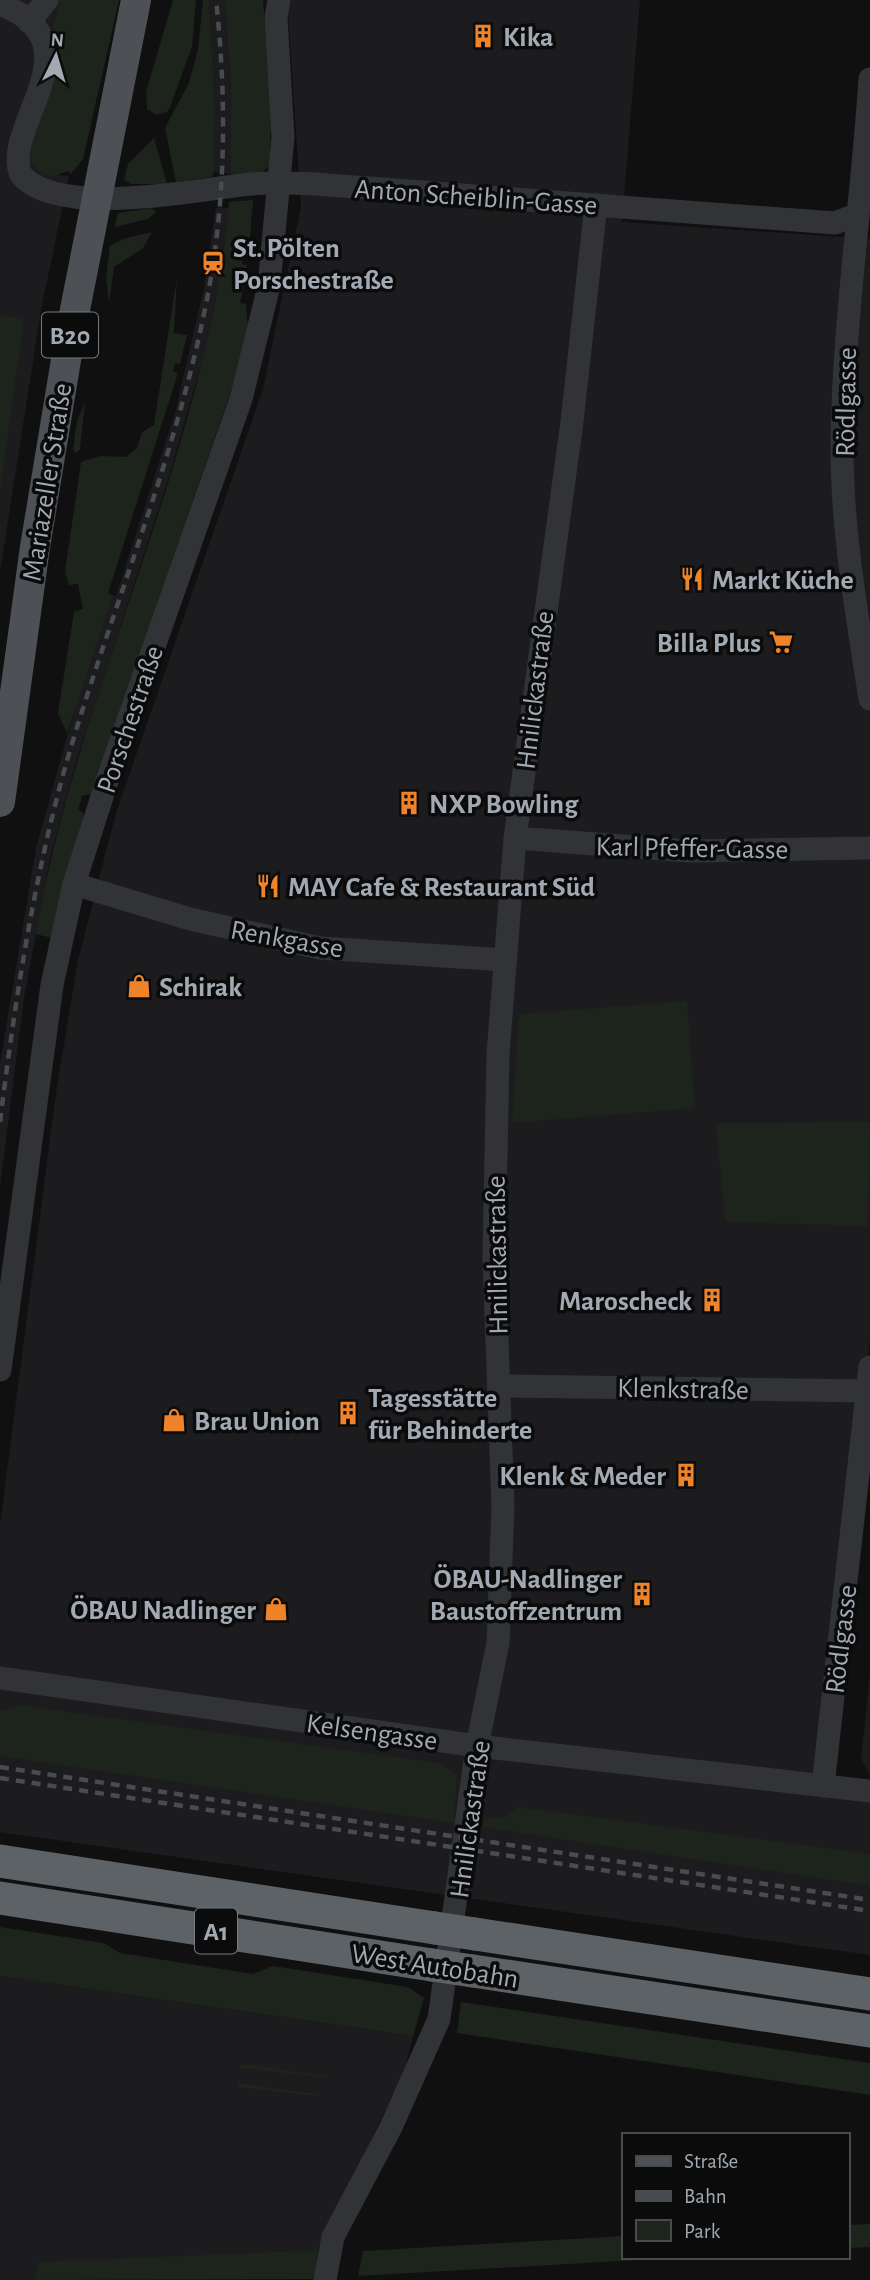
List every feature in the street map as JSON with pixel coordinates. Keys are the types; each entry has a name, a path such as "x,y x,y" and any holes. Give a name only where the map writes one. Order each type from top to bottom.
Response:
{"highway":[{"name":"West Autobahn","path":"0,1861 870,1994"},
{"name":"West Autobahn","path":"0,1898 870,2031"}],"main road":[{"name":"Mariazeller Straße","path":"0,799 37,534 95,198 136,0"}],"street":[{"path":"0,4 29,22 47,0"},
{"name":"Porschestraße","path":"0,1370 52,985 74,884 110,772 242,399 269,286 281,183 281,77 275,6"},
{"name":"Anton Scheiblin-Gasse","path":"29,22 37,38 40,64 35,86 13,130 13,161 24,178 44,190 95,198 161,197 281,183 835,223 856,215"},
{"name":"Rödlgasse","path":"870,79 856,215 842,443 850,570 870,699"},
{"name":"Hnilickastraße","path":"325,2280 333,2237 391,2127 439,2019 477,1746 494,1670 500,1616 503,1506 494,1149 505,960 515,838 572,422 596,205"},
{"name":"Karl Pfeffer-Gasse","path":"515,838 690,851 870,848"},
{"name":"Renkgasse","path":"74,884 190,919 320,948 505,960"},
{"name":"Rödlgasse","path":"823,1786 870,1367"},
{"name":"Klenkstraße","path":"499,1386 867,1391"},
{"name":"Kelsengasse","path":"0,1678 477,1746 870,1791"}],"shaded area":[{"path":"0,0 60,0 54,23 57,175 69,176 41,310 0,572"},
{"path":"209,0 225,0 231,90 231,174 214,172 215,106"},
{"path":"291,0 640,0 622,222 870,239 870,1338 819,1785 870,1792 870,1955 0,1832 0,1525 56,1093 78,960 116,813 263,389 301,207 288,12"},
{"path":"216,207 229,208 220,276 204,355 168,480 75,765 50,859 24,998 0,1187 0,1063 36,848 79,694 113,595 116,596 175,413 204,288"},
{"path":"870,1674 870,1774 861,1760"},
{"path":"0,1976 413,2036 405,2069 318,2250 38,2263 35,2280 0,2280"}],"green space":[{"path":"60,0 119,0 83,159 71,174 68,171 52,177 39,171 30,160 26,143 49,82 54,23"},
{"path":"173,0 196,0 192,47 170,107 167,112 157,115 147,109 146,92"},
{"path":"203,0 209,0 215,106 214,172 212,177 176,182 165,128 189,83 198,49"},
{"path":"225,0 263,0 271,107 270,165 261,173 231,174 231,90"},
{"path":"154,138 167,184 131,184 124,180 128,164"},
{"path":"253,200 249,249 244,249 242,264 247,265 240,303 246,304 248,328 233,385 91,794 82,796 78,810 83,812 83,817 52,938 36,934 55,841 81,750 169,479 195,388 216,296 229,202"},
{"path":"152,208 156,212 148,219 115,227 118,213"},
{"path":"152,232 143,248 114,267 109,302 106,279 110,246 123,239"},
{"path":"177,277 174,333 187,335 180,364 175,363 173,372 178,373 108,593 113,595 67,733 58,713 74,612 83,609 78,584 69,585 65,572 81,462 100,456 126,457 137,448 142,432 154,425"},
{"path":"0,314 24,320 0,490"},
{"path":"85,402 80,449 76,453 73,450 77,421"},
{"path":"687,1001 695,1108 512,1123 519,1014"},
{"path":"870,1122 868,1226 725,1222 716,1123"},
{"path":"18,1705 439,1763 457,1774 454,1823 0,1756 0,1711"},
{"path":"518,1807 870,1854 870,1886 482,1827 484,1819 505,1817"},
{"path":"0,1927 104,1943 120,1953 253,1974 273,1966 408,1987 424,1998 413,2036 0,1976"},
{"path":"461,2002 870,2063 870,2095 457,2033"},
{"path":"241,2064 326,2076 327,2078 240,2068"},
{"path":"238,2083 317,2094 317,2096 237,2087"},
{"path":"870,2224 870,2247 849,2248 849,2225"},
{"path":"622,2236 622,2259 654,2259 358,2276 363,2251"},
{"path":"318,2250 315,2279 35,2280 38,2262"}],"railway":[{"path":"0,1122 26,942 54,808 84,706 161,476 194,359 207,299 218,225 223,150 222,75 216,0"},
{"path":"0,1767 870,1900"},
{"path":"0,1778 870,1911"}],"place":[{"name":"Kika","path":"483,36"},
{"name":"St. Pölten Porschestraße","path":"213,263"},
{"name":"Markt Küche","path":"692,579"},
{"name":"Billa Plus","path":"781,642"},
{"name":"NXP Bowling","path":"409,803"},
{"name":"MAY Cafe & Restaurant Süd","path":"268,886"},
{"name":"Schirak","path":"139,986"},
{"name":"Maroscheck","path":"712,1300"},
{"name":"Tagesstätte für Behinderte","path":"348,1413"},
{"name":"Brau Union","path":"174,1420"},
{"name":"Klenk & Meder","path":"686,1475"},
{"name":"ÖBAU-Nadlinger Baustoffzentrum","path":"642,1594"},
{"name":"ÖBAU Nadlinger","path":"276,1609"}]}
